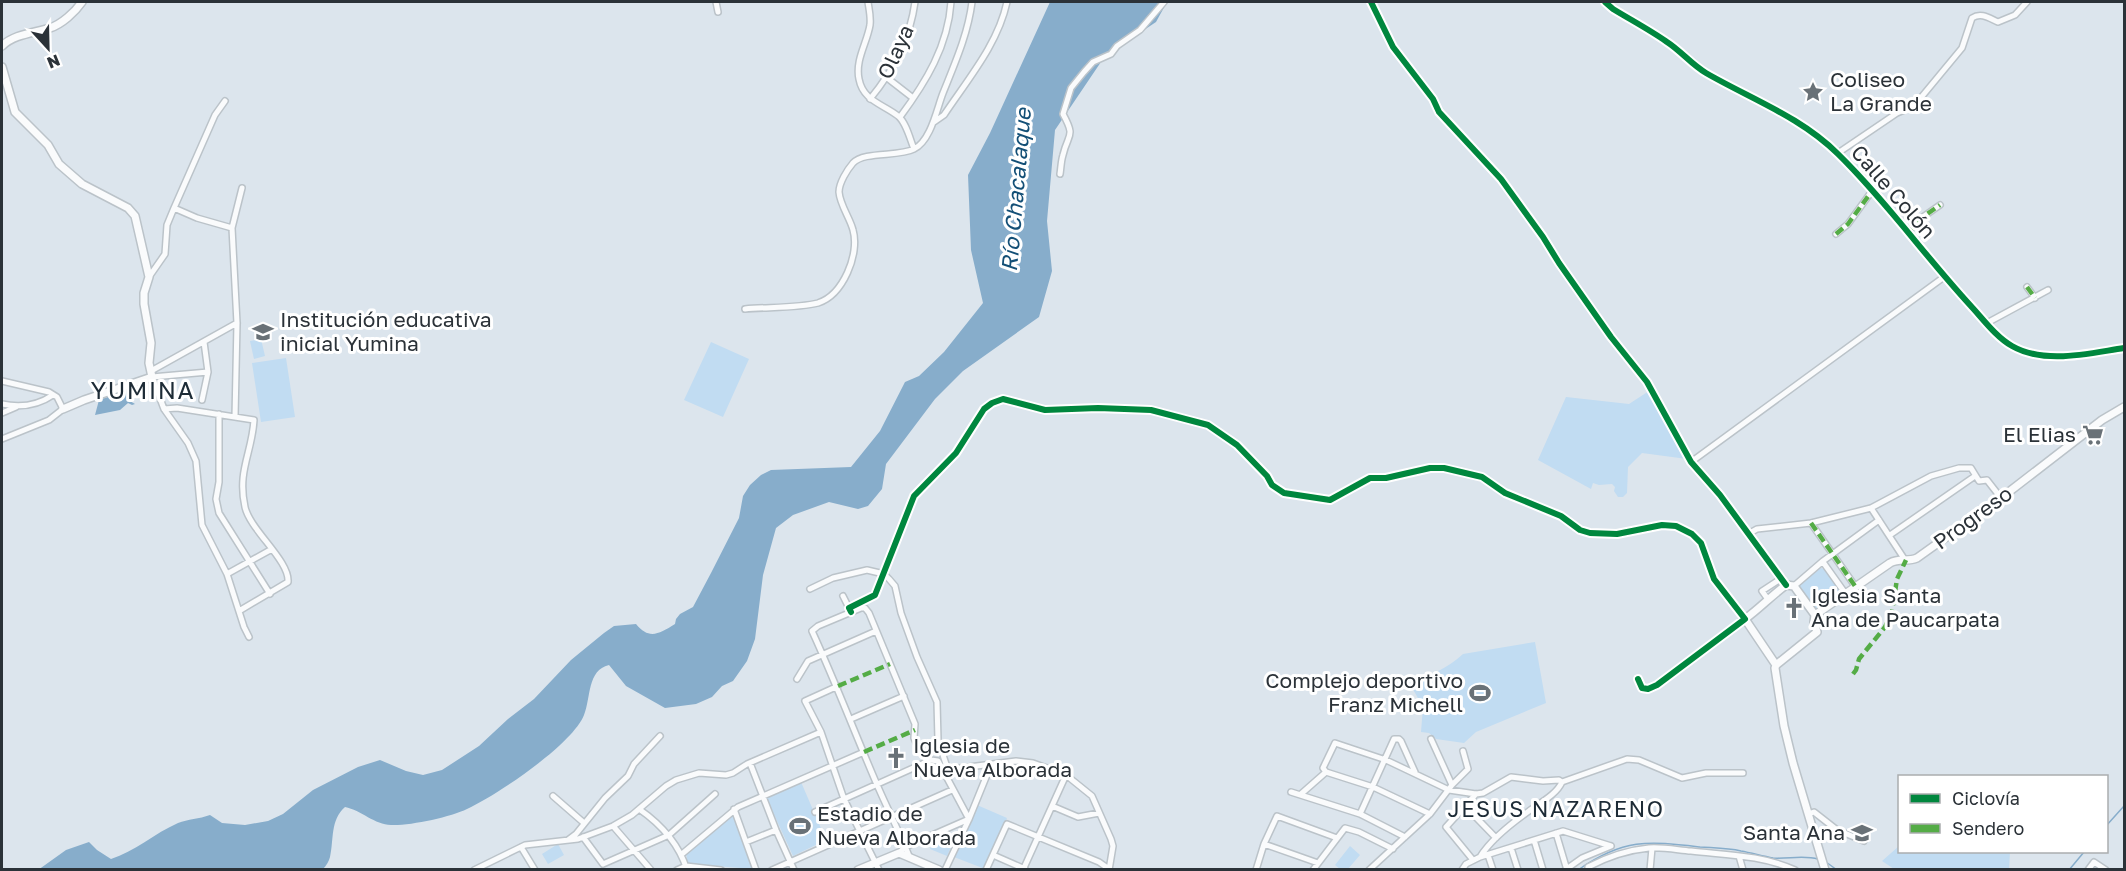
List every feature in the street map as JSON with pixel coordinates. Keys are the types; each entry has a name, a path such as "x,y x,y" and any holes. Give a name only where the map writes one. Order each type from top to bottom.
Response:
{"main road":[{"path":"2,46 12,39 54,26 73,13 82,2"},
{"path":"2,67 15,112 48,146 59,164 82,184 128,208 135,216 149,277 144,293 144,304 151,343 149,363 151,374 63,409"},
{"name":"Progreso","path":"1815,615 1890,562 1917,558 2001,498 2102,420 2124,407"},
{"path":"1776,665 1745,619 1765,604 1767,598 1790,586 1815,615 1814,622 1817,632 1774,668 1784,726 1824,866"},
{"path":"858,870 902,850 909,856 939,870"}],"street":[{"path":"716,2 718,12"},
{"path":"868,2 870,23 859,67 862,89 870,99 900,117 914,149"},
{"name":"Olaya","path":"870,99 886,77 909,34 915,2"},
{"path":"900,117 936,60 945,37 951,2"},
{"path":"745,309 819,303 831,296 845,279 851,266 855,247 854,232 839,192 840,183 853,163 860,159 914,149 920,145 934,122 942,95 962,46 972,2"},
{"path":"934,122 944,115 996,38 1004,18 1007,2"},
{"path":"1060,174 1063,152 1069,141 1070,129 1062,114 1071,88 1093,62 1111,54 1117,46 1140,30 1164,2"},
{"path":"1371,2 1392,47 1433,99 1439,112 1501,179 1611,338 1647,382 1691,462 1720,495 1782,578 1790,586 1879,520"},
{"name":"Calle Colón","path":"1605,2 1668,42 1704,72 1794,120 1838,153 1908,232 1944,277 2005,342 2019,350 2054,356 2124,348"},
{"path":"1838,153 1897,113 1914,106 1962,48 1971,18 1983,15 1998,22 2015,15 2027,2"},
{"path":"886,77 914,98"},
{"path":"149,277 165,254 167,225 215,115 225,101"},
{"path":"235,417 237,323 232,228 242,189"},
{"path":"1836,234 1848,224 1872,191"},
{"path":"1908,232 1920,219 1940,205"},
{"path":"174,208 197,218 232,228"},
{"path":"1691,462 1944,277"},
{"path":"2026,287 2035,298"},
{"path":"1987,323 2048,290"},
{"path":"151,374 237,323"},
{"path":"202,400 208,372 204,342"},
{"path":"151,374 208,372"},
{"path":"151,374 164,409 188,443 196,461 202,525 227,574 249,637"},
{"path":"2,381 48,392 57,397 63,409 49,420 2,439"},
{"path":"2,404 28,406 44,401 53,395"},
{"path":"969,819 902,850 891,816 838,686 812,632 814,628 875,595 914,496 956,453 984,409 999,400 1017,401 1045,410 1098,408 1151,410 1199,422 1228,438 1267,476 1272,485 1284,493 1330,500 1370,478 1386,478 1430,468 1444,468 1482,477 1505,493 1555,513 1580,530 1590,533 1605,535 1662,525 1676,526 1692,534 1701,543 1714,579 1745,619 1657,685 1648,689 1642,688 1638,679"},
{"path":"2,413 17,406"},
{"path":"164,409 177,408 254,420 243,466 242,486 245,506 248,516 289,576 288,582 239,611"},
{"path":"219,414 216,499 219,513 270,594"},
{"path":"1748,534 1757,529 1811,523 1871,508 1931,476 1967,467 1971,468 1979,481 1987,480 2001,498"},
{"path":"1890,535 1975,476"},
{"path":"1871,508 1905,560"},
{"path":"1811,523 1855,586"},
{"path":"227,574 272,549"},
{"path":"1823,562 1845,593"},
{"path":"810,589 833,578 873,570 884,574 895,586 901,613 937,702 938,740 945,770 952,790 969,819"},
{"path":"1767,598 1762,591 1782,578"},
{"path":"843,596 850,610"},
{"path":"850,610 867,609 915,724 914,734 922,756 938,761 945,770"},
{"path":"797,679 808,661 876,631"},
{"path":"838,686 805,701 821,732 844,799 879,870"},
{"path":"851,719 904,696"},
{"path":"474,870 521,847 566,841 613,826 676,780 699,773 726,775 821,732"},
{"path":"566,841 576,834 628,776 634,764 660,736"},
{"path":"1360,814 1386,760 1392,741 1399,739 1415,772"},
{"path":"1431,739 1451,787"},
{"path":"1430,814 1373,787 1326,772 1323,768 1335,743 1386,760 1451,787 1476,794 1483,793 1510,777 1562,782 1628,759 1639,760 1682,778 1706,773 1743,773"},
{"path":"1369,870 1430,814 1468,769 1463,751"},
{"path":"682,854 734,809 864,752"},
{"path":"815,812 931,760"},
{"path":"945,770 1025,762 1066,775 1092,796 1113,846 1109,869 1099,862 1007,824 986,870"},
{"path":"750,763 794,870"},
{"path":"945,870 991,765"},
{"path":"1301,794 1326,772"},
{"path":"993,855 1024,869 1066,775"},
{"path":"1480,857 1496,838 1546,799 1561,786 1562,782"},
{"path":"772,870 952,790"},
{"path":"1291,792 1360,814 1406,837"},
{"path":"583,837 602,867 669,835 715,794"},
{"path":"1473,860 1446,827 1476,794"},
{"path":"553,796 584,823"},
{"path":"1052,806 1078,817 1099,813"},
{"path":"1465,806 1496,838"},
{"path":"639,809 654,819 669,835 682,854 687,868"},
{"path":"734,809 756,870"},
{"path":"1808,814 1814,812 1837,830 1864,841"},
{"path":"1257,870 1264,844 1277,816 1337,838"},
{"path":"613,826 651,870"},
{"path":"1313,870 1345,828 1359,832 1392,849"},
{"path":"746,842 776,830"},
{"path":"1462,870 1480,857 1511,848 1534,840 1556,833 1564,831 1611,846 1582,858 1566,869 1556,833"},
{"path":"1534,840 1543,870"},
{"path":"1264,844 1318,863"},
{"path":"521,847 535,870"},
{"path":"1511,848 1518,870"},
{"path":"1650,870 1652,848"},
{"path":"1588,870 1588,867 1605,858 1652,848 1739,856 1795,870"},
{"path":"1488,855 1493,870"},
{"path":"1739,856 1743,870"},
{"path":"491,862 496,870"},
{"path":"2088,870 2094,862 2106,870"},
{"path":"677,870 687,868 721,870"}],"shaded area":[{"path":"261,339 265,356 254,359 250,341"},
{"path":"711,342 749,359 723,417 684,400"},
{"path":"286,358 295,417 261,422 252,363"},
{"path":"1649,391 1687,459 1642,453 1628,467 1627,493 1623,497 1618,497 1612,484 1593,483 1591,489 1538,460 1566,397 1629,404"},
{"path":"1821,568 1840,590 1839,594 1817,609 1813,608 1797,586"},
{"name":"Complejo deportivo Franz Michell","path":"1535,642 1546,703 1476,732 1464,743 1436,739 1429,733 1421,732 1423,707 1410,684 1445,668 1463,654"},
{"name":"Estadio de Nueva Alborada","path":"801,782 826,840 793,856 766,797"},
{"path":"977,805 1007,818 985,869 954,857"},
{"path":"733,813 754,869 688,864 686,854"},
{"path":"935,839 951,847 947,856 930,849"},
{"path":"558,844 564,855 548,864 542,854"},
{"path":"1350,846 1360,855 1348,869 1340,869 1335,865"},
{"path":"1898,847 1898,853 2010,853 2009,869 1894,869 1882,861"}],"water":[{"name":"Río Chacalaque","path":"1050,2 1167,2 1156,22 1105,56 1055,130 1047,221 1052,271 1039,317 963,371 935,399 886,464 882,489 868,506 858,509 829,502 793,515 776,528 763,575 755,639 747,661 733,681 722,686 712,697 696,704 665,708 626,686 609,665 602,668 593,679 584,715 577,727 550,754 514,781 467,809 451,815 408,824 385,824 345,807 337,818 333,830 330,857 323,869 38,870 66,850 89,842 111,859 128,852 178,823 210,815 222,823 245,825 268,821 283,814 313,790 358,767 380,760 406,771 423,775 442,770 479,746 534,699 571,660 614,626 636,624 645,632 654,634 675,624 680,614 693,607 739,518 743,496 750,485 771,470 851,467 880,431 905,382 919,376 944,352 983,303 971,250 968,175 990,133"},
{"path":"130,389 128,393 130,401 135,404 128,403 120,410 95,415 99,400"}],"waterway":[{"path":"2108,824 2124,806"},
{"path":"1578,870 1609,852 1623,847 1651,843 1731,849 1773,858 1818,859"},
{"path":"2069,870 2083,853"},
{"path":"1826,862 1837,870"}],"marked path":[{"path":"1836,234 1848,224 1872,191"},
{"path":"1908,232 1920,219 1940,205"},
{"path":"2027,287 2035,298"},
{"path":"1811,523 1855,586"},
{"path":"1853,674 1859,659 1885,627 1892,612 1897,579 1906,560"},
{"path":"838,686 890,664"},
{"path":"864,752 915,730"}],"cycle path":[{"path":"1371,2 1393,47 1433,99 1439,112 1501,179 1611,337 1647,382 1691,462 1720,495 1786,585"},
{"path":"1605,2 1654,33 1706,73 1775,109 1824,141 1873,191 1953,286 2006,342 2025,352 2053,356 2082,355 2124,348"},
{"path":"851,612 849,608 875,595 914,496 956,453 984,409 992,403 1003,399 1045,410 1098,408 1151,410 1208,425 1237,445 1267,476 1272,485 1284,493 1330,500 1370,478 1386,478 1430,468 1444,468 1482,477 1505,493 1561,516 1580,530 1590,533 1617,534 1662,525 1676,526 1692,534 1701,543 1714,579 1745,619 1657,685 1648,689 1642,688 1638,679"}],"place":[{"name":"Coliseo La Grande","path":"1813,92"},
{"name":"Institución educativa inicial Yumina","path":"263,332"},
{"name":"El Elias","path":"2093,435"},
{"name":"Iglesia Santa Ana de Paucarpata","path":"1794,608"},
{"name":"Complejo deportivo Franz Michell","path":"1480,693"},
{"name":"Iglesia de Nueva Alborada","path":"896,758"},
{"name":"Estadio de Nueva Alborada","path":"800,826"},
{"name":"Santa Ana","path":"1862,833"}],"district":[{"name":"YUMINA","path":"143,391"},
{"name":"JESUS NAZARENO","path":"1556,809"}]}
